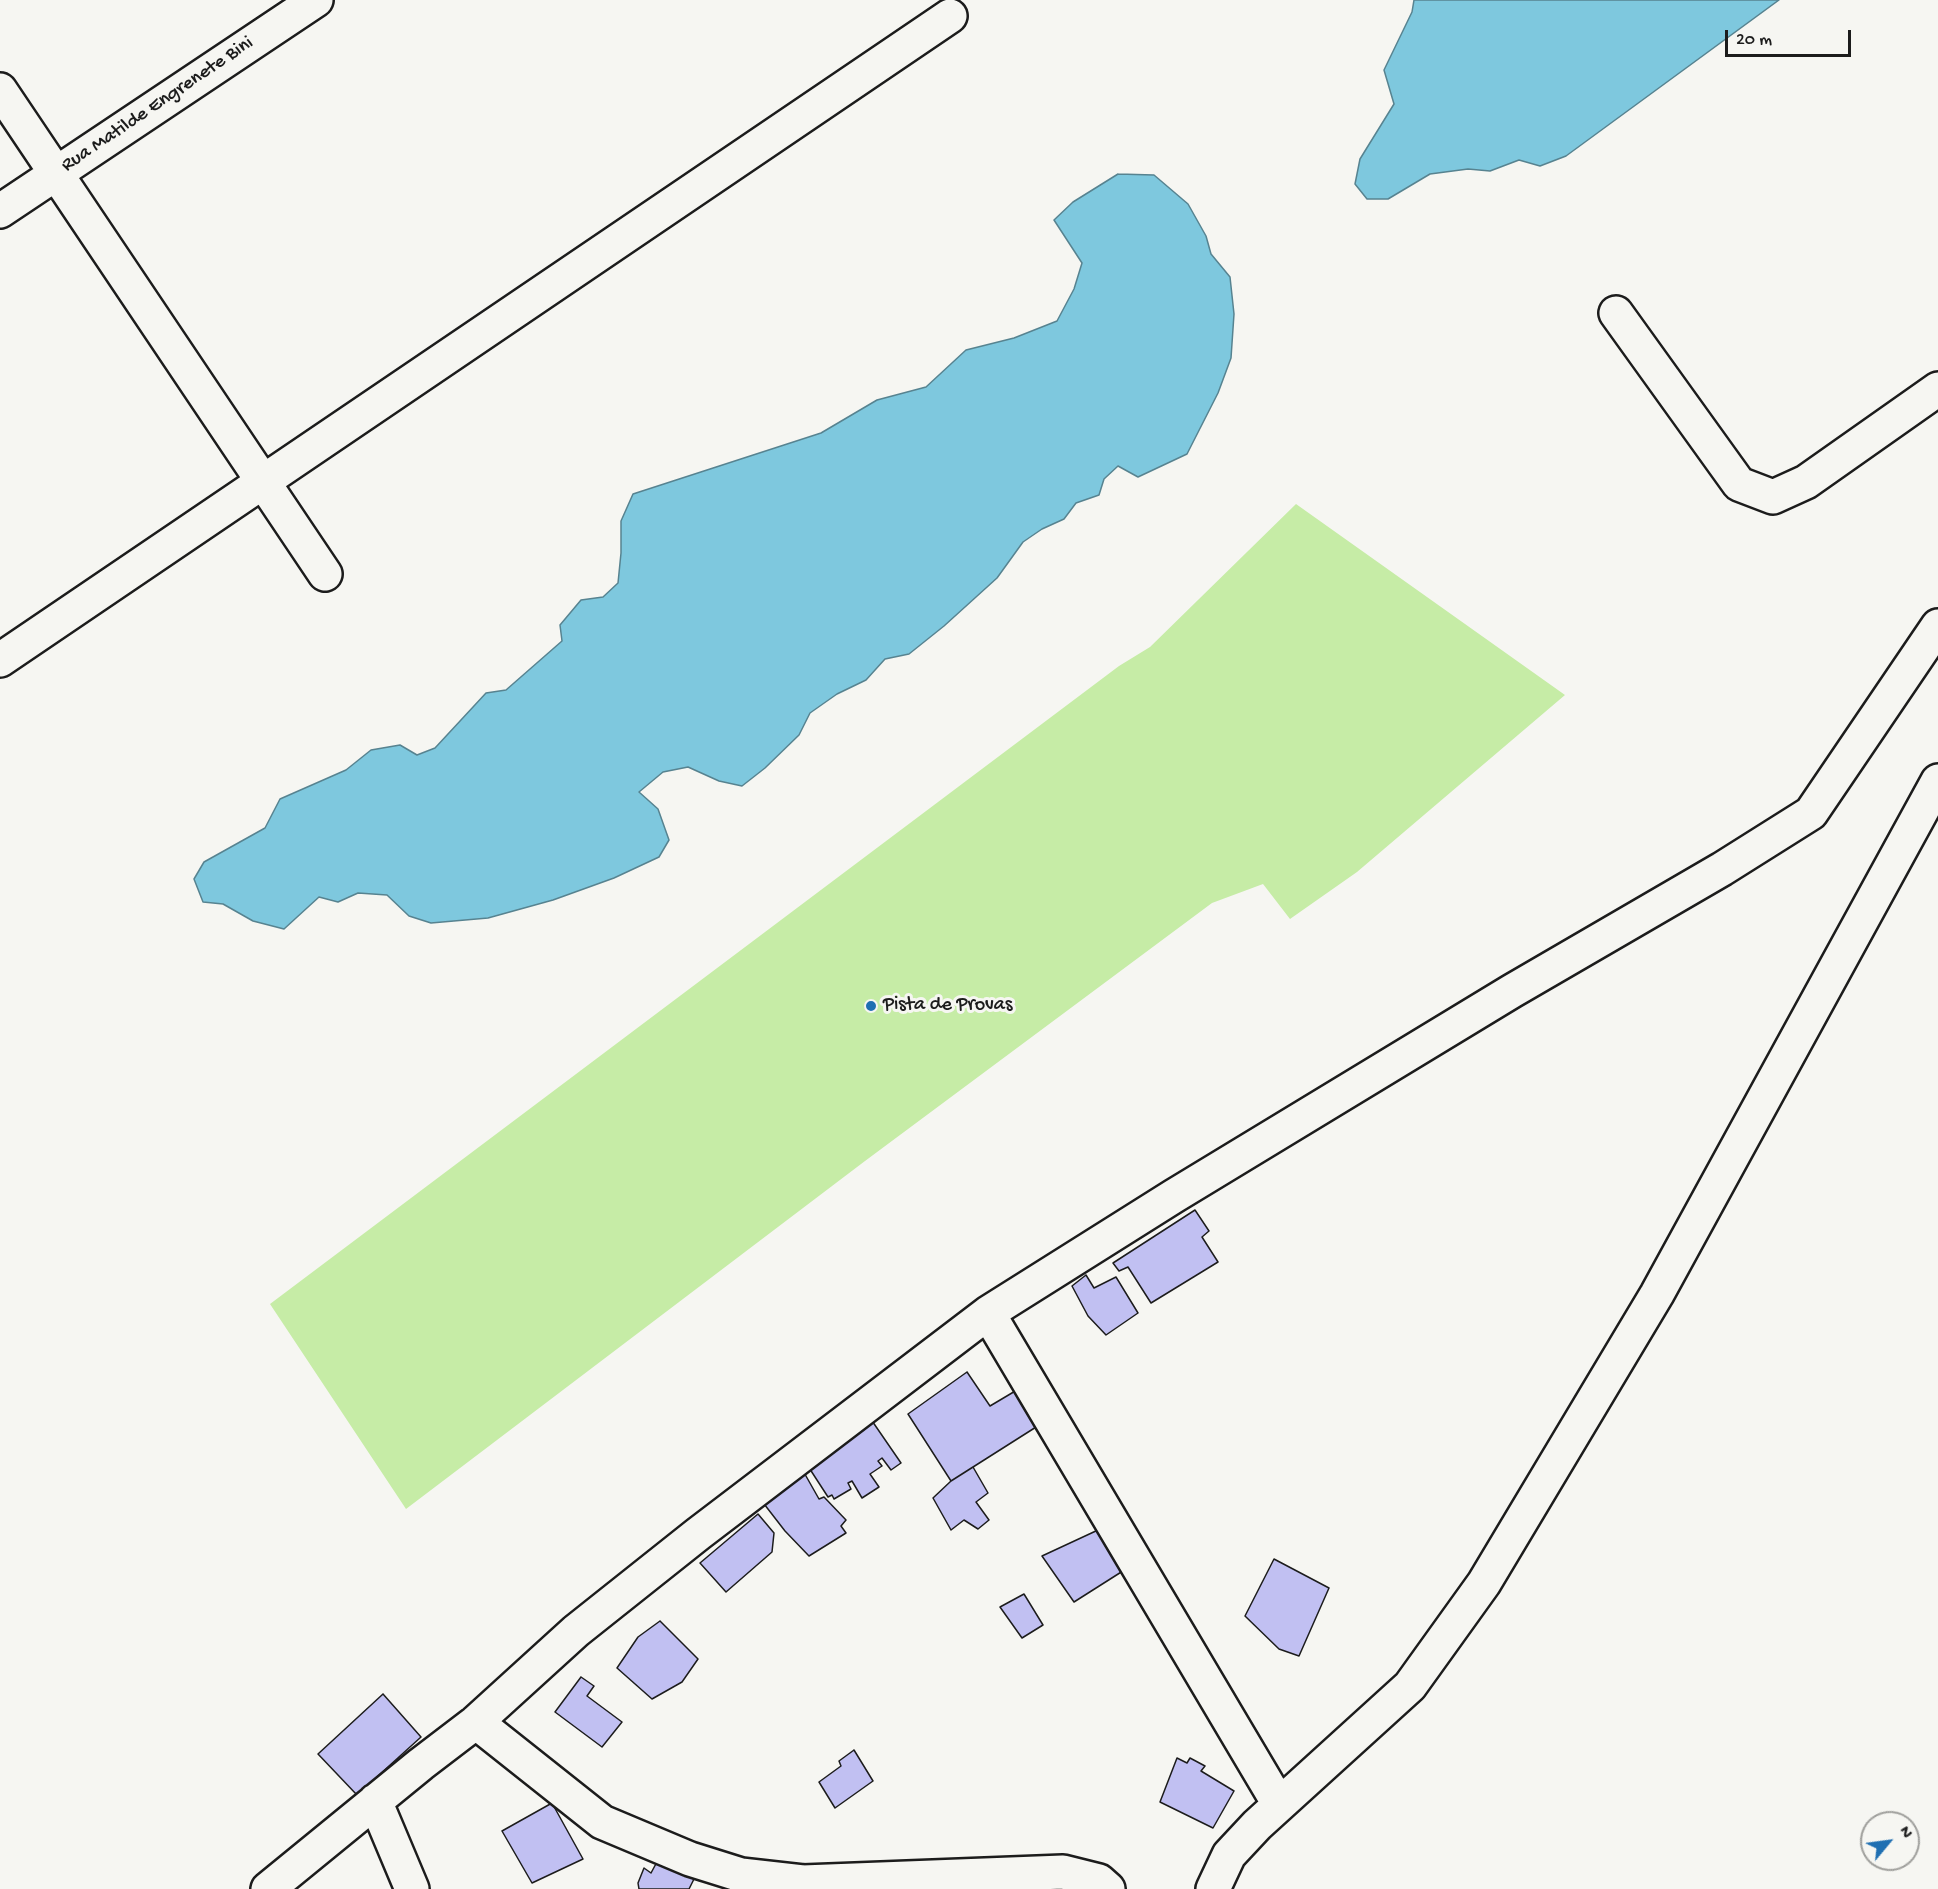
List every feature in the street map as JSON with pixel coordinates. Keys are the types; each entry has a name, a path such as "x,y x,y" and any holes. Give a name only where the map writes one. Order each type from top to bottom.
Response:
{"street":[{"name":"Rua Matilde Engrenete Bini","path":"0,211 316,0"},
{"path":"0,660 950,16"},
{"path":"0,90 325,574"},
{"path":"1616,313 1739,484 1773,497 1806,482 1938,389"},
{"path":"268,1889 476,1722 576,1631 698,1534 988,1313 1184,1190 1512,991 1722,869 1811,813 1922,671 1938,626"},
{"path":"1213,1889 1229,1855 1257,1825 1410,1686 1484,1583 1657,1293 1938,781"},
{"path":"988,1313 1280,1804"},
{"path":"476,1722 602,1822 690,1859 741,1875 802,1882 1063,1872 1099,1881 1108,1889"},
{"path":"375,1802 412,1889"}],"green space":[{"name":"Pista de Provas","path":"1296,504 1565,695 1357,872 1290,919 1263,884 1212,903 865,1161 406,1509 270,1304 1119,666 1150,647"}],"water":[{"path":"1414,0 1779,0 1566,156 1540,166 1519,160 1490,171 1468,169 1430,174 1388,199 1367,199 1355,184 1360,159 1394,104 1384,70 1412,12"},
{"path":"1118,174 1154,175 1188,204 1206,236 1211,254 1230,277 1234,314 1231,358 1218,393 1187,454 1138,477 1118,466 1104,479 1099,495 1076,503 1064,519 1042,529 1023,542 997,578 944,626 909,654 885,659 866,680 837,694 810,713 799,735 765,768 742,786 719,781 688,767 663,772 639,792 658,809 669,840 659,857 614,878 553,900 488,918 431,923 409,916 387,895 358,893 338,902 319,897 284,929 253,921 223,904 203,902 194,879 204,862 265,828 280,799 346,770 371,750 400,745 417,755 435,748 486,693 506,690 562,641 560,625 581,600 603,597 618,583 621,521 633,494 821,433 877,400 926,387 966,350 1014,338 1057,321 1074,289 1082,263 1054,220 1073,202"}],"building":[{"path":"1195,1210 1209,1231 1202,1237 1218,1262 1151,1303 1128,1267 1119,1271 1113,1263"},
{"path":"1086,1275 1094,1288 1116,1277 1138,1313 1106,1335 1088,1316 1072,1286"},
{"path":"967,1372 990,1406 1022,1387 1044,1422 951,1481 908,1414"},
{"path":"868,1415 901,1463 891,1470 882,1458 878,1461 882,1466 870,1474 879,1487 862,1498 852,1481 848,1483 851,1489 834,1499 832,1495 828,1497 804,1460"},
{"path":"973,1467 988,1493 976,1502 989,1520 978,1529 964,1520 951,1530 933,1498 951,1481"},
{"path":"802,1469 819,1499 824,1497 846,1520 841,1526 846,1533 809,1556 785,1531 761,1500"},
{"path":"758,1514 774,1533 772,1552 726,1592 700,1563"},
{"path":"1098,1530 1126,1569 1074,1602 1042,1556"},
{"path":"1274,1559 1329,1588 1299,1656 1279,1649 1245,1616"},
{"path":"1024,1594 1043,1625 1022,1638 1000,1607"},
{"path":"660,1621 698,1659 682,1682 652,1699 617,1668 638,1637"},
{"path":"581,1677 594,1686 587,1696 622,1722 602,1747 555,1712"},
{"path":"383,1694 421,1737 357,1795 318,1754"},
{"path":"854,1750 873,1781 835,1808 819,1782 841,1766 839,1761"},
{"path":"1177,1758 1187,1763 1190,1758 1205,1766 1201,1771 1234,1791 1213,1828 1160,1802"},
{"path":"552,1803 583,1859 532,1883 502,1831"},
{"path":"658,1860 694,1879 689,1889 639,1889 638,1883 644,1868 651,1873"}],"place":[{"name":"Pista de Provas","path":"871,1006"}]}
